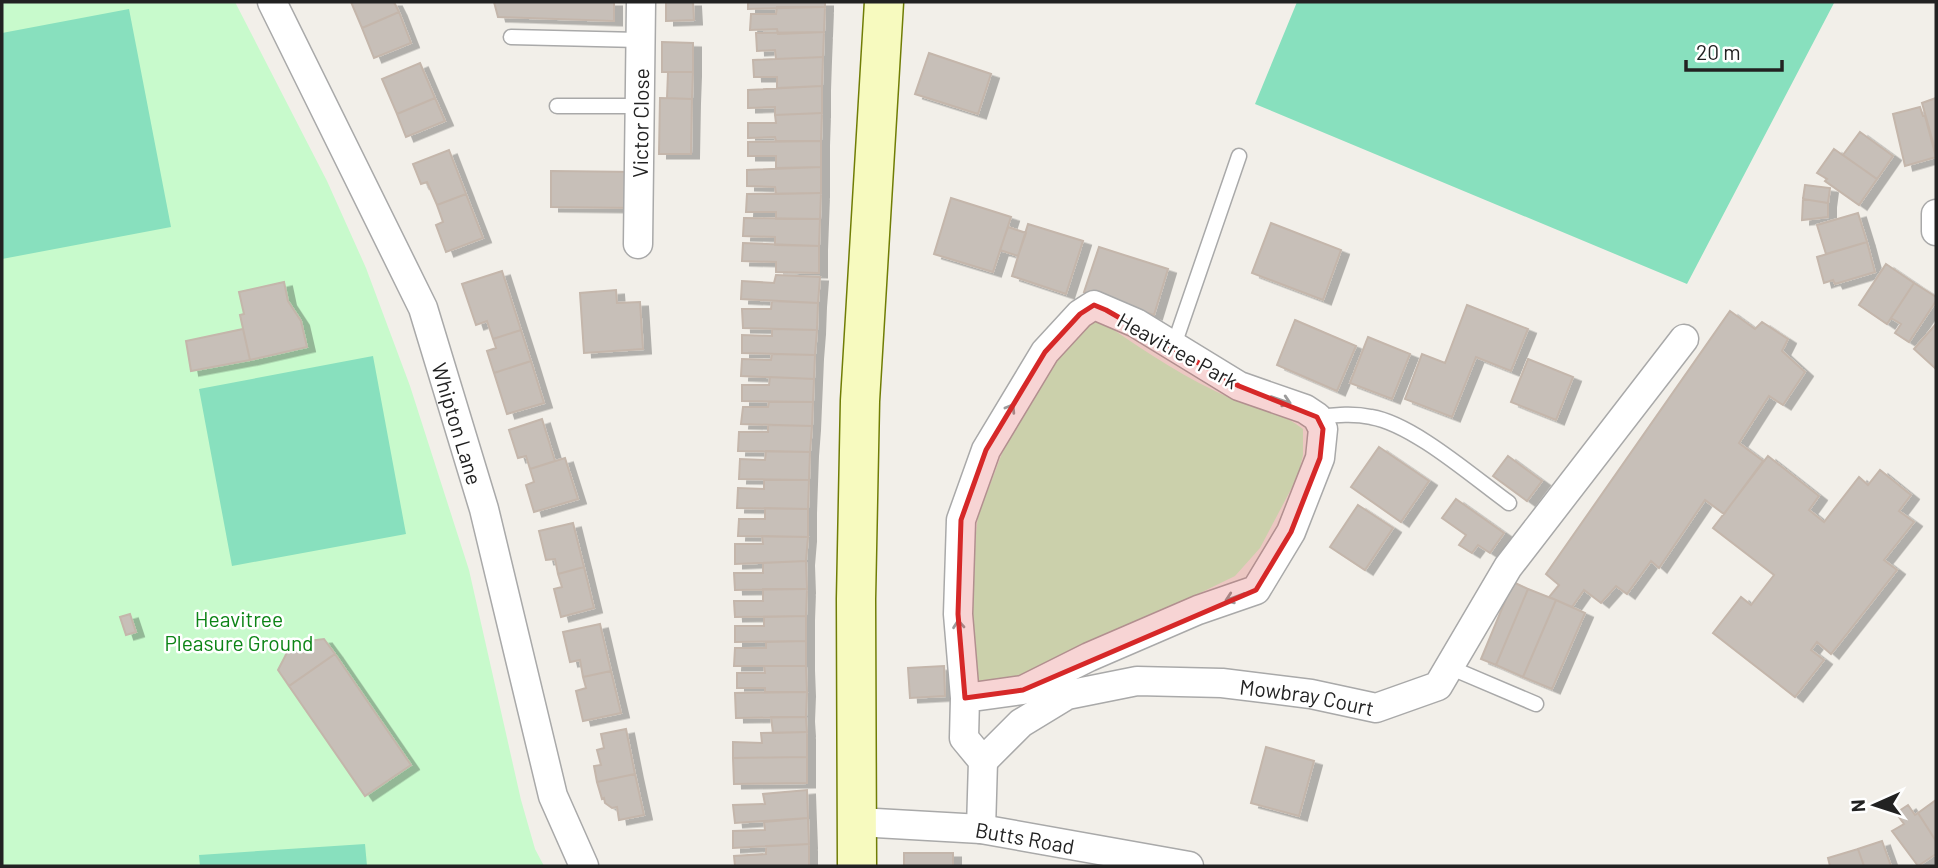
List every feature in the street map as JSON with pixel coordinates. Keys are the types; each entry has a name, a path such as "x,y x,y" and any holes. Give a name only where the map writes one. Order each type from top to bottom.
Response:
{"main road":[{"path":"857,866 856,599 860,401 884,2"}],"street":[{"name":"Whipton Lane","path":"272,2 423,308 484,509 553,796 584,866"},
{"name":"Victor Close","path":"638,244 641,2"},
{"path":"1936,214 1936,231"},
{"name":"Heavitree Park","path":"982,761 964,738 965,698 958,614 961,520 986,450 1045,352 1080,314 1094,306 1136,323 1239,386 1306,409 1317,416"},
{"name":"Mowbray Court","path":"982,761 1021,723 1067,695 1137,681 1222,683 1311,694 1376,708 1438,686 1508,567 1684,339"},
{"path":"965,698 1023,690 1089,657 1198,610 1255,590 1291,532 1320,458 1323,429 1317,416"},
{"path":"981,829 982,761"},
{"name":"Butts Road","path":"858,821 981,829 1189,866"}],"lane":[{"path":"511,37 639,40"},
{"path":"557,106 639,106"},
{"path":"1174,345 1239,156"},
{"path":"1317,416 1347,414 1374,417 1411,432 1509,503"},
{"path":"1449,667 1536,704"}],"highlighted area":[{"path":"1094,305 1106,310 1239,386 1317,417 1323,429 1320,458 1291,532 1256,590 1023,690 965,698 958,614 961,520 986,450 1045,352 1080,314"}],"green space":[{"name":"Heavitree Pleasure Ground","path":"2,2 235,2 327,181 366,268 410,386 469,570 521,800 535,849 544,866 2,866"},
{"path":"1297,2 1834,3 1687,284 1255,104"},
{"path":"129,9 171,227 2,259 2,33"},
{"path":"1095,317 1199,383 1226,396 1271,411 1303,429 1303,455 1298,476 1260,548 1235,576 1038,672 971,684 966,619 978,516 1009,435 1045,364"},
{"path":"373,356 406,534 232,566 199,389"},
{"path":"365,844 367,866 200,866 199,855"}],"building":[{"path":"351,2 394,2 399,12 362,28"},
{"path":"494,2 614,2 614,21 498,17"},
{"path":"666,2 693,2 694,20 666,21"},
{"path":"748,2 825,2 825,7 748,9"},
{"path":"777,7 825,7 824,32 778,34 777,29 750,30 751,14 776,14"},
{"path":"399,12 411,43 374,58 362,28"},
{"path":"824,32 823,57 776,59 775,50 757,51 756,33"},
{"path":"662,42 693,43 693,72 662,72"},
{"path":"929,53 991,74 978,114 915,94"},
{"path":"823,57 822,86 777,88 777,77 754,77 753,60"},
{"path":"420,63 435,98 397,114 382,79"},
{"path":"668,72 693,72 692,99 667,98"},
{"path":"822,86 822,113 775,115 775,107 748,108 748,90"},
{"path":"435,98 445,121 406,137 397,114"},
{"path":"660,98 692,99 691,154 659,154"},
{"path":"1936,98 1936,153 1922,103"},
{"path":"1920,107 1936,157 1905,166 1893,114"},
{"path":"822,113 821,141 776,141 775,137 748,138 748,123 776,123 775,115"},
{"path":"1860,132 1893,156 1877,179 1843,155"},
{"path":"821,141 821,167 776,168 776,156 748,156 748,142"},
{"path":"1834,149 1877,179 1859,205 1817,173"},
{"path":"449,150 466,194 437,205 427,182 421,184 413,164"},
{"path":"821,167 821,193 776,194 775,187 747,186 747,170"},
{"path":"551,171 636,172 635,208 551,207"},
{"path":"1805,185 1830,188 1828,203 1803,199"},
{"path":"821,193 820,219 776,219 776,212 746,212 747,194"},
{"path":"466,194 483,238 446,252 436,225 443,222 437,205"},
{"path":"951,198 1011,217 993,272 934,254"},
{"path":"1803,199 1828,203 1828,217 1802,220"},
{"path":"1858,213 1867,242 1826,254 1817,225"},
{"path":"744,218 820,219 819,246 775,245 775,237 743,236"},
{"path":"1271,223 1341,250 1323,300 1252,273"},
{"path":"1028,224 1083,241 1066,294 1012,276"},
{"path":"1008,227 1026,233 1018,256 1000,250"},
{"path":"1867,242 1875,272 1835,284 1833,280 1824,283 1817,257"},
{"path":"743,243 819,246 819,273 776,272 776,262 742,261"},
{"path":"1099,247 1168,269 1154,315 1084,292"},
{"path":"1886,264 1914,283 1887,324 1859,305"},
{"path":"502,271 521,330 493,339 487,321 476,325 462,284"},
{"path":"776,275 820,277 818,303 741,299 742,281 774,283"},
{"path":"284,282 288,301 301,321 307,347 250,360 240,315 244,314 239,292"},
{"path":"1914,283 1936,297 1936,301 1909,342 1895,333 1901,324 1891,318"},
{"path":"616,290 617,303 640,302 643,349 584,353 580,293"},
{"path":"772,301 818,303 817,330 743,328 742,309 771,309"},
{"path":"1467,305 1528,329 1511,371 1476,357 1452,417 1405,399 1422,354 1445,363"},
{"path":"1730,311 1755,329 1762,322 1788,339 1782,351 1805,372 1783,405 1769,396 1739,443 1763,461 1724,514 1705,500 1659,568 1651,561 1627,594 1616,586 1601,603 1584,590 1572,607 1549,597 1559,585 1546,574"},
{"path":"1295,320 1356,346 1337,391 1277,365"},
{"path":"1936,324 1936,369 1914,349"},
{"path":"243,329 250,360 191,371 186,341"},
{"path":"772,329 817,330 815,355 742,353 742,335 772,336"},
{"path":"521,330 531,361 494,373 487,351 496,348 493,339"},
{"path":"1368,337 1410,354 1392,399 1350,383"},
{"path":"772,354 815,355 814,379 741,376 742,359 771,360"},
{"path":"1528,359 1573,377 1556,420 1511,402"},
{"path":"531,361 544,403 507,414 494,373"},
{"path":"770,377 814,379 813,402 742,401 742,385 769,385"},
{"path":"769,402 813,402 812,426 741,424 743,407 768,407"},
{"path":"542,419 555,461 530,469 526,456 518,458 509,430"},
{"path":"768,425 812,426 810,452 738,451 739,432 768,432"},
{"path":"1379,447 1429,481 1401,522 1351,487"},
{"path":"766,451 810,452 809,480 739,479 740,459 765,460"},
{"path":"1508,456 1542,481 1527,501 1493,476"},
{"path":"1768,456 1819,496 1809,510 1824,522 1859,477 1868,485 1880,470 1911,495 1899,511 1914,522 1884,560 1897,570 1831,654 1817,642 1811,650 1824,660 1795,697 1713,633 1741,597 1751,605 1774,575 1713,528"},
{"path":"565,458 578,499 534,512 526,485 534,482 530,469"},
{"path":"764,480 809,480 808,509 737,508 738,488 764,489"},
{"path":"1456,499 1504,533 1490,553 1478,545 1472,553 1459,545 1466,535 1442,518"},
{"path":"1358,505 1393,528 1365,570 1330,547"},
{"path":"765,508 808,509 808,537 738,536 739,519 765,519"},
{"path":"573,523 584,567 558,574 555,559 546,560 539,531"},
{"path":"762,536 808,537 806,561 735,564 735,544 763,544"},
{"path":"806,561 807,589 735,590 734,573 763,573 763,563"},
{"path":"584,567 594,608 561,617 554,589 562,587 558,574"},
{"path":"1513,582 1528,589 1496,665 1481,659"},
{"path":"763,589 807,589 806,616 735,617 734,601 763,601"},
{"path":"1528,589 1556,600 1523,677 1496,665"},
{"path":"1556,600 1585,613 1552,689 1523,677"},
{"path":"130,614 136,632 126,635 120,617"},
{"path":"806,616 806,641 735,642 735,626 764,626 764,617"},
{"path":"600,624 611,671 583,677 580,660 570,662 563,632"},
{"path":"324,639 335,654 289,686 278,670 292,643"},
{"path":"806,641 806,666 734,666 735,648 766,648 766,642"},
{"path":"335,654 411,765 365,796 289,686"},
{"path":"764,666 806,666 807,692 765,692 765,688 737,688 737,673 765,673"},
{"path":"944,666 945,696 910,698 908,668"},
{"path":"611,671 621,713 583,721 576,691 586,688 583,677"},
{"path":"807,692 806,717 736,718 735,693"},
{"path":"771,717 806,717 807,732 773,733"},
{"path":"626,729 635,774 597,782 594,766 601,765 597,750 604,748 601,734"},
{"path":"807,732 807,757 733,758 733,742 762,743 761,733"},
{"path":"1266,747 1314,761 1299,816 1251,803"},
{"path":"807,757 807,783 734,784 733,758"},
{"path":"635,774 644,815 619,820 617,807 612,808 605,803 597,782"},
{"path":"807,790 808,818 735,823 733,805 765,804 763,794"},
{"path":"1936,800 1936,841 1918,813"},
{"path":"1908,805 1915,815 1918,813 1936,841 1936,854 1918,866 1892,831 1904,824 1896,813"},
{"path":"808,818 809,844 733,848 733,831 765,830 764,822"},
{"path":"1882,841 1891,866 1864,866 1858,849"},
{"path":"809,844 809,866 735,866 734,856 766,854 766,846"},
{"path":"1858,849 1864,866 1830,866 1828,858"},
{"path":"904,853 953,853 953,866 904,866"}]}
